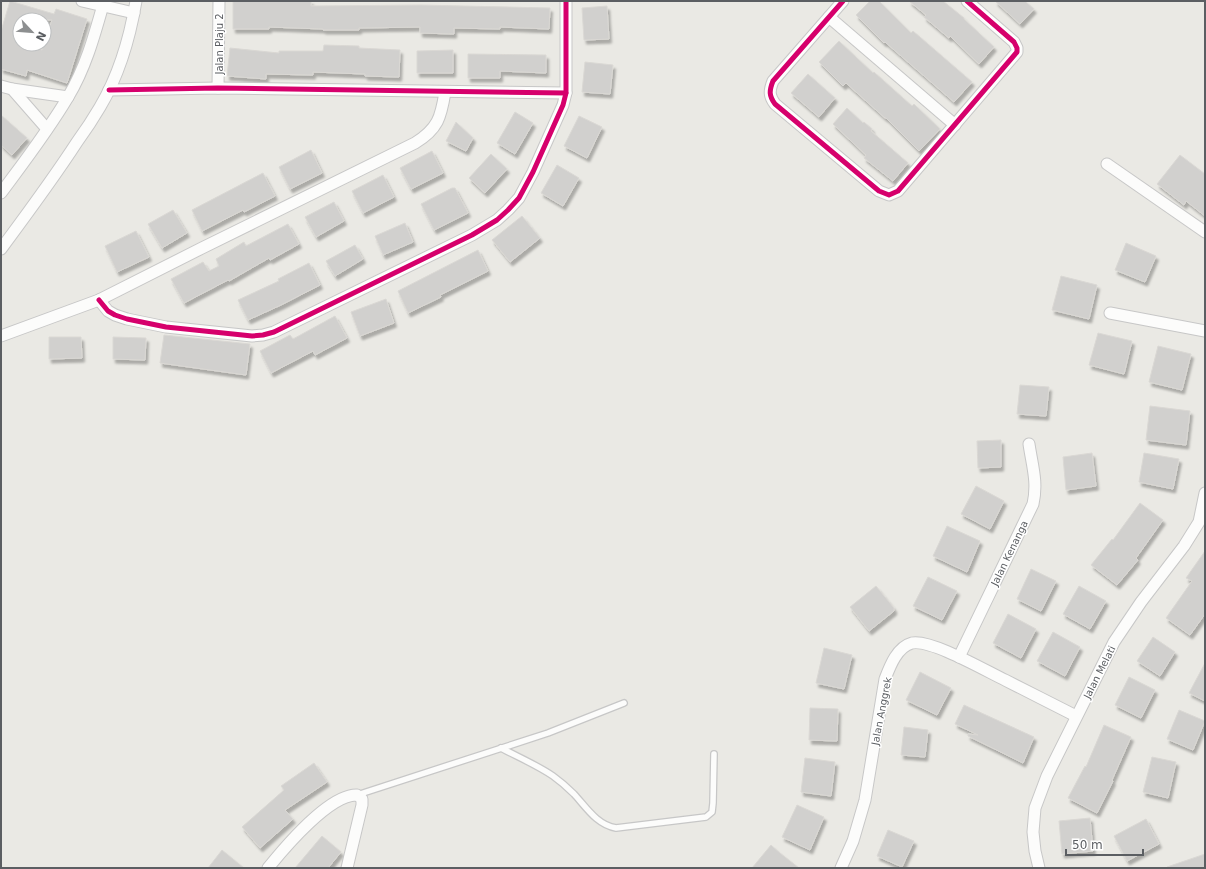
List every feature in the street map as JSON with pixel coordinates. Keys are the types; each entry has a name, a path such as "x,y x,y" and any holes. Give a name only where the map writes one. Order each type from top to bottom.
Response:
{"street":[{"path":"82,1 103,5 134,14"},
{"path":"1,249 62,165 100,107 119,66 127,42 136,1"},
{"name":"Jalan Plaju 2","path":"218,88 219,1"},
{"path":"99,300 108,311 127,319 166,327 252,336 264,335 274,332 472,236 498,220 519,198 563,105 566,93 566,1"},
{"path":"842,1 773,81 770,94 772,99 782,109 879,191 889,195 898,191 1014,56 1018,48 1014,42 967,1"},
{"path":"1,193 47,130 68,97 91,47 103,5"},
{"path":"829,17 955,125"},
{"path":"1,86 68,97"},
{"path":"109,90 218,88 566,93"},
{"path":"12,89 47,130"},
{"path":"1,336 99,300 415,143 424,138 438,122 442,112 445,92"},
{"path":"1107,164 1205,232"},
{"path":"1110,313 1205,331"},
{"name":"Jalan Kenanga","path":"959,657 1032,504 1035,492 1035,481 1029,444"},
{"name":"Jalan Melati","path":"1039,868 1033,832 1035,808 1047,776 1114,642 1140,602 1202,524 1205,492"},
{"name":"Jalan Anggrek","path":"841,868 853,841 865,800 885,679 893,660 904,647 911,643 928,644 959,657 1076,716"},
{"path":"268,868 288,843 312,820 344,797 357,794 362,799 362,805 347,868"}],"lane":[{"path":"357,794 501,748 624,704"},
{"path":"501,748 553,776 601,823 608,827 616,828 706,818 712,812 714,754"}],"building":[{"path":"10,1 47,12 12,12 12,52 52,52 52,13 54,14 56,9 87,19 67,83 27,70 26,76 1,69 1,31"},
{"path":"233,1 311,1 311,6 421,5 550,8 549,29 500,27 500,29 454,28 454,34 420,33 420,27 359,28 359,30 269,27 269,29 233,29"},
{"path":"870,1 879,1 911,33 913,31 972,82 954,102 885,42 884,43 856,15"},
{"path":"909,1 943,1 964,18 994,47 979,64 950,36 949,38 924,17 926,15"},
{"path":"995,1 1025,1 1034,9 1020,24"},
{"path":"607,6 609,39 584,40 582,8"},
{"path":"839,41 873,73 874,72 912,106 914,104 940,129 919,151 886,118 846,83 843,86 819,62"},
{"path":"324,45 359,46 359,48 400,50 399,77 313,72 313,75 266,74 266,79 227,76 230,48 279,53 279,51 323,51"},
{"path":"453,50 453,73 417,73 417,51"},
{"path":"468,54 546,55 546,73 500,71 500,78 468,78"},
{"path":"585,62 613,65 610,94 582,92"},
{"path":"808,74 835,98 819,117 791,93"},
{"path":"847,108 908,163 893,181 864,158 866,155 833,124"},
{"path":"515,112 533,123 515,154 497,143"},
{"path":"1,115 27,138 12,155 1,145"},
{"path":"579,116 602,127 587,158 564,146"},
{"path":"456,122 473,138 466,151 446,141"},
{"path":"311,150 322,173 290,189 279,167"},
{"path":"432,151 443,173 411,189 400,168"},
{"path":"491,154 507,169 485,193 469,178"},
{"path":"1180,155 1205,174 1205,216 1186,201 1184,205 1157,184"},
{"path":"557,165 579,178 563,206 541,193"},
{"path":"263,173 275,196 244,212 243,210 202,231 192,210"},
{"path":"383,175 394,197 363,213 352,191"},
{"path":"452,188 455,188 468,213 434,230 421,204"},
{"path":"334,202 344,221 316,237 305,217"},
{"path":"173,210 187,233 162,248 148,224"},
{"path":"522,216 540,238 510,262 492,240"},
{"path":"405,223 413,242 383,255 375,236"},
{"path":"288,224 299,244 270,260 269,258 229,281 228,280 184,303 171,279 203,262 209,271 219,266 216,259 244,242 246,246"},
{"path":"136,231 149,257 117,272 105,246"},
{"path":"1126,243 1156,256 1145,282 1115,270"},
{"path":"355,245 363,259 335,276 326,261"},
{"path":"478,250 488,271 408,313 398,291"},
{"path":"309,263 320,285 248,320 238,300 279,281 278,279"},
{"path":"1061,276 1097,285 1089,319 1052,310"},
{"path":"386,299 394,323 360,336 351,312"},
{"path":"335,316 347,338 315,355 313,351 271,373 260,351 290,335 293,339"},
{"path":"1098,333 1132,341 1124,374 1089,365"},
{"path":"164,335 250,344 246,375 160,363"},
{"path":"49,337 81,337 82,358 49,359"},
{"path":"113,337 146,338 145,360 113,359"},
{"path":"1158,346 1191,354 1182,390 1149,382"},
{"path":"1020,385 1049,387 1046,416 1017,414"},
{"path":"1150,406 1190,411 1186,445 1146,440"},
{"path":"1001,440 1001,467 978,468 977,441"},
{"path":"1092,453 1096,486 1066,490 1063,457"},
{"path":"1144,453 1179,459 1173,489 1139,482"},
{"path":"976,486 1004,501 990,529 961,514"},
{"path":"1140,503 1163,520 1136,558 1138,560 1117,585 1091,565 1112,539 1113,540"},
{"path":"947,526 980,541 967,572 933,556"},
{"path":"1205,551 1205,614 1190,635 1166,618 1192,581 1186,578"},
{"path":"1031,569 1056,581 1041,611 1017,599"},
{"path":"928,577 957,591 942,620 913,606"},
{"path":"876,586 894,608 894,611 869,631 850,607"},
{"path":"1079,586 1106,601 1090,629 1063,614"},
{"path":"1008,614 1036,629 1021,658 993,643"},
{"path":"1053,632 1080,647 1065,676 1037,661"},
{"path":"1153,637 1175,652 1160,676 1137,661"},
{"path":"824,648 852,655 844,689 816,683"},
{"path":"1205,663 1205,701 1189,693"},
{"path":"920,672 951,688 937,715 906,700"},
{"path":"1129,677 1155,690 1141,718 1115,705"},
{"path":"964,705 1034,737 1023,763 968,736 968,734 978,735 955,724"},
{"path":"810,708 838,709 837,741 809,740"},
{"path":"1179,710 1205,721 1193,750 1167,739"},
{"path":"1104,725 1131,737 1112,780 1113,781 1097,813 1068,798 1085,766 1086,767"},
{"path":"904,727 928,730 925,757 901,755"},
{"path":"1152,757 1176,762 1168,798 1143,792"},
{"path":"805,758 835,762 831,796 801,792"},
{"path":"314,763 327,782 285,810 293,819 260,848 242,827 284,790 281,786"},
{"path":"797,805 824,817 810,850 782,837"},
{"path":"1090,818 1093,851 1062,854 1059,821"},
{"path":"1146,819 1159,844 1127,861 1114,836"},
{"path":"888,830 914,841 902,867 877,856"},
{"path":"322,836 341,852 328,868 295,868"},
{"path":"771,845 780,853 799,868 752,868"},
{"path":"222,850 244,868 208,868"},
{"path":"1205,854 1205,868 1167,868 1167,867"}],"cycle path":[{"path":"99,300 108,311 127,319 166,327 252,336 263,335 274,332 472,235 497,220 519,198 533,172 563,105 566,93 566,1"},
{"path":"843,1 773,81 770,91 771,96 775,104 879,191 889,195 898,191 1017,52 1014,42 967,1"},
{"path":"109,90 218,88 566,93"}]}
